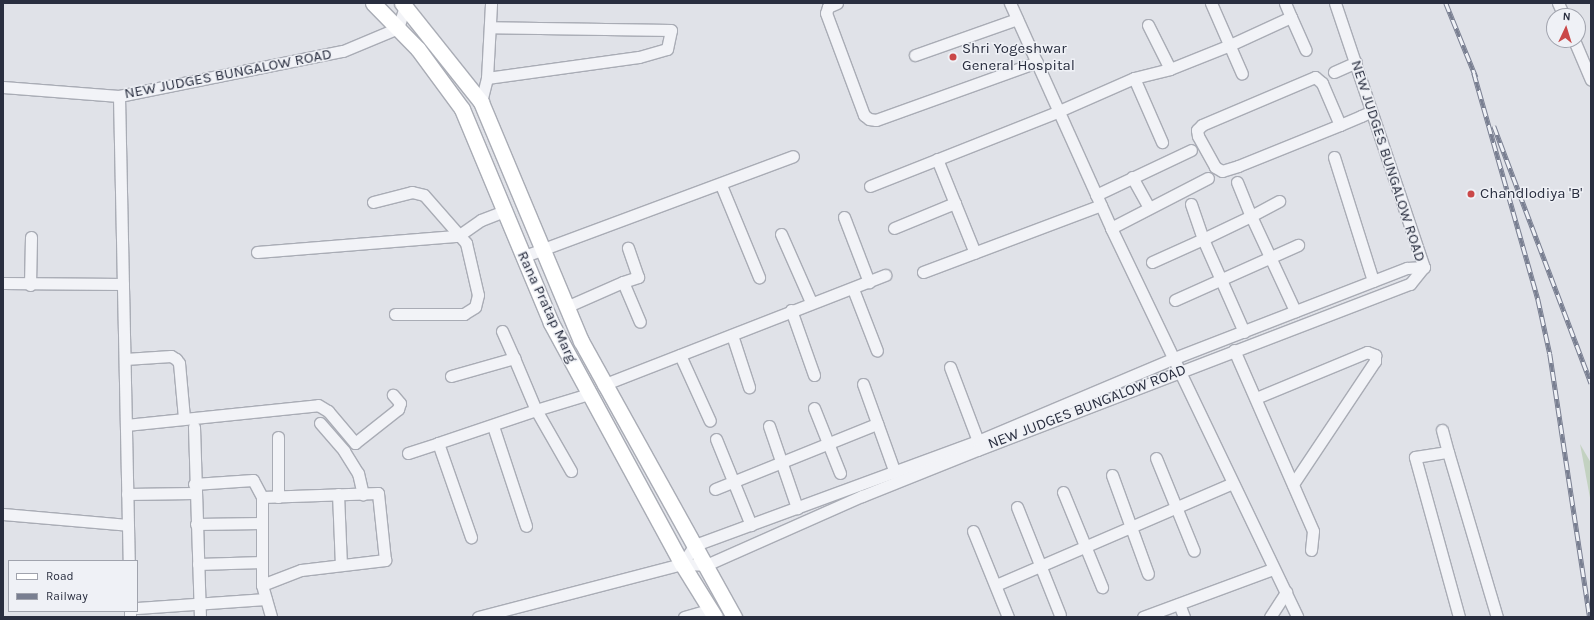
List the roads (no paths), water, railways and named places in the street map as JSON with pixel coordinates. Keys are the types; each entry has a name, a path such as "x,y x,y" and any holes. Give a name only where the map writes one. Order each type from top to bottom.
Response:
{"main road":[{"name":"Rana Pratap Marg","path":"373,3 398,28 462,109 505,211 522,257 551,323 682,564 714,613"},
{"name":"Rana Pratap Marg","path":"404,4 481,102 540,250 603,385 633,432 734,617"}],"street":[{"path":"481,102 487,78 491,3"},
{"path":"836,3 828,7 826,13 864,115 869,119 876,120 1037,62"},
{"path":"1010,3 1100,205 1231,484 1286,592 1297,617"},
{"path":"1211,3 1242,74"},
{"path":"1285,3 1306,50"},
{"name":"NEW JUDGES BUNGALOW ROAD","path":"478,617 682,564 706,565 862,496 1178,371 1410,284 1424,267 1370,112 1356,62 1335,3"},
{"path":"398,28 404,4"},
{"path":"870,186 1059,111 1134,78 1170,69 1230,45 1291,17"},
{"path":"915,55 1017,18"},
{"path":"1148,25 1170,69"},
{"path":"487,78 639,57 667,49 671,30 490,27"},
{"name":"NEW JUDGES BUNGALOW ROAD","path":"3,87 120,96 343,51 398,28"},
{"path":"1577,48 1591,80"},
{"path":"1334,72 1356,62"},
{"path":"1340,125 1322,83 1315,77 1202,125 1198,136 1215,167 1222,171 1340,125 1370,112"},
{"path":"1134,78 1162,142"},
{"path":"120,96 129,560"},
{"path":"1096,194 1191,150"},
{"path":"522,257 721,185 793,156"},
{"path":"1334,157 1373,281"},
{"path":"937,159 975,253"},
{"path":"1132,177 1149,208"},
{"path":"1111,228 1208,178"},
{"path":"1237,182 1251,216 1273,258 1295,311"},
{"path":"721,185 758,277"},
{"path":"373,202 420,192 458,236 466,243 478,295 475,307 464,314 395,314"},
{"path":"1152,262 1251,216 1279,201"},
{"path":"894,228 955,204"},
{"path":"1191,204 1203,239 1222,279 1244,332"},
{"path":"923,272 1100,205"},
{"path":"257,252 458,236 481,220 505,211"},
{"path":"844,217 869,282"},
{"path":"781,234 812,302"},
{"path":"30,284 31,237"},
{"path":"1175,300 1273,258 1298,245"},
{"path":"566,307 638,277 628,248"},
{"path":"682,564 695,545 978,441 1172,359 1407,268 1424,267"},
{"path":"603,385 732,336 791,310 853,289 885,275"},
{"path":"623,282 640,322"},
{"path":"3,283 123,284"},
{"path":"853,289 877,351"},
{"path":"791,310 814,375"},
{"path":"502,331 536,410 571,471"},
{"path":"732,336 749,387"},
{"path":"1234,350 1313,531 1311,550"},
{"path":"1256,398 1367,352 1375,355 1375,361 1293,484"},
{"path":"680,355 710,421"},
{"path":"125,359 171,356 176,359 179,363 184,418"},
{"path":"451,376 514,358"},
{"path":"950,367 978,441"},
{"path":"863,384 895,472"},
{"path":"408,453 493,426 536,410 589,394"},
{"path":"126,425 184,418 318,406 328,410 355,444 398,409 400,403 393,395"},
{"path":"814,408 840,474"},
{"path":"320,423 344,451 358,474 363,494"},
{"path":"715,490 781,461 877,424"},
{"path":"493,426 526,526"},
{"path":"769,426 797,508"},
{"path":"194,428 194,488 200,617"},
{"path":"1442,430 1497,617"},
{"path":"278,437 278,497"},
{"path":"716,439 751,525"},
{"path":"438,443 471,537"},
{"path":"1448,452 1415,457 1459,617"},
{"path":"1156,458 1194,550"},
{"path":"1112,475 1148,574"},
{"path":"127,494 194,488 253,480 262,497 262,584 271,617"},
{"path":"996,585 1231,484"},
{"path":"1063,492 1102,587"},
{"path":"262,497 378,493 385,560 301,570 262,584"},
{"path":"338,494 341,566"},
{"path":"1017,508 1039,566 1060,615"},
{"path":"3,514 128,525"},
{"path":"196,524 262,522"},
{"path":"973,531 1008,617"},
{"path":"198,564 262,562"},
{"path":"1143,617 1273,569"},
{"path":"1270,617 1286,592"},
{"path":"138,608 266,599"},
{"path":"1179,604 1184,617"},
{"path":"684,617 714,613"}],"railway":[{"path":"1446,3 1476,77"},
{"path":"1474,73 1538,299 1550,354 1590,617"},
{"path":"1494,126 1591,383"}],"place":[{"name":"Shri Yogeshwar General Hospital","path":"953,57"},
{"name":"Chandlodiya 'B'","path":"1471,194"}]}
